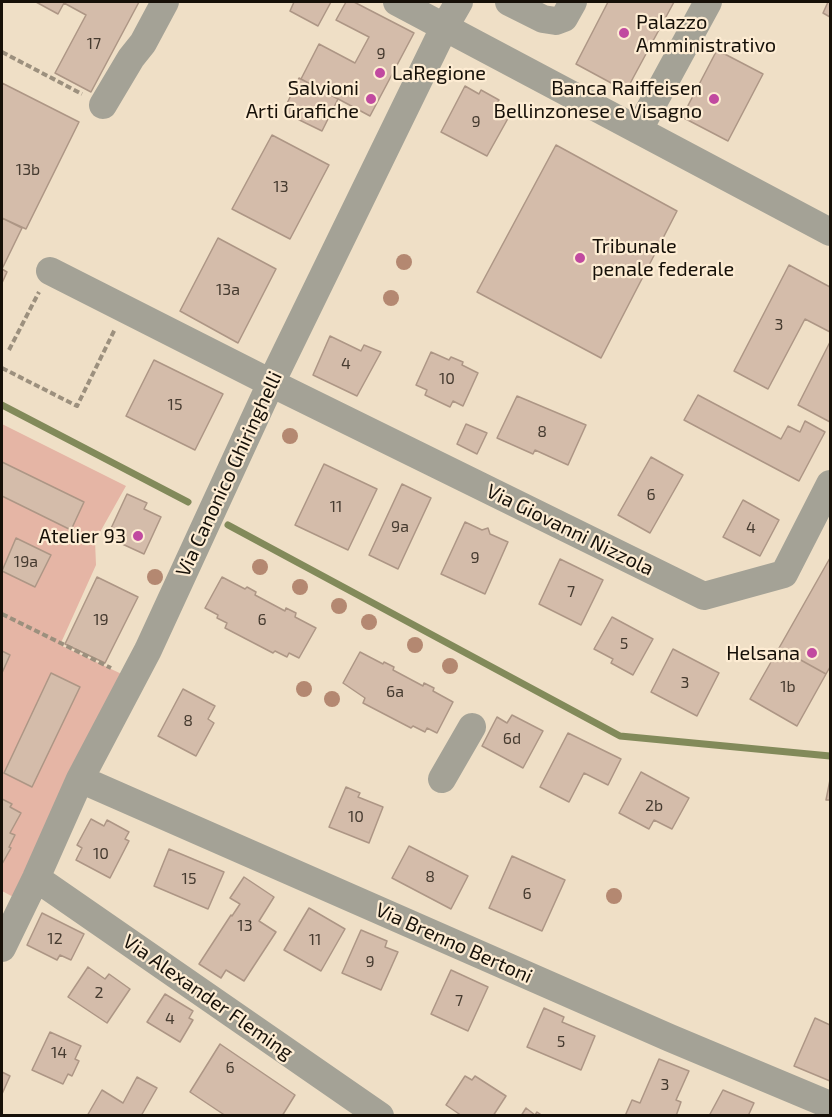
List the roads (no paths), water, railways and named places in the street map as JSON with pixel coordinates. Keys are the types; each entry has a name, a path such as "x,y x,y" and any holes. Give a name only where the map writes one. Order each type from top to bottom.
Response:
{"street":[{"path":"104,105 131,58 143,43 165,2"},
{"path":"397,2 831,232"},
{"name":"Via Canonico Ghiringhelli","path":"2,948 80,779 134,679 271,383 444,28 459,2"},
{"path":"509,2 543,19 556,21 564,18 573,2"},
{"path":"639,129 708,2"},
{"name":"Via Giovanni Nizzola","path":"50,271 271,383 704,596 784,574 831,484"},
{"path":"442,778 472,727"},
{"name":"Via Brenno Bertoni","path":"80,779 670,1038 831,1105"},
{"name":"Via Alexander Fleming","path":"36,878 380,1116"}],"waterway":[{"path":"2,405 188,502"},
{"path":"228,525 620,736 830,756"}],"place":[{"name":"Palazzo Amministrativo","path":"624,33"},
{"name":"LaRegione","path":"380,73"},
{"name":"Salvioni Arti Grafiche","path":"371,99"},
{"name":"Banca Raiffeisen Bellinzonese e Visagno","path":"714,99"},
{"name":"Tribunale penale federale","path":"580,258"},
{"name":"Atelier 93","path":"138,536"},
{"name":"Helsana","path":"812,653"}]}
